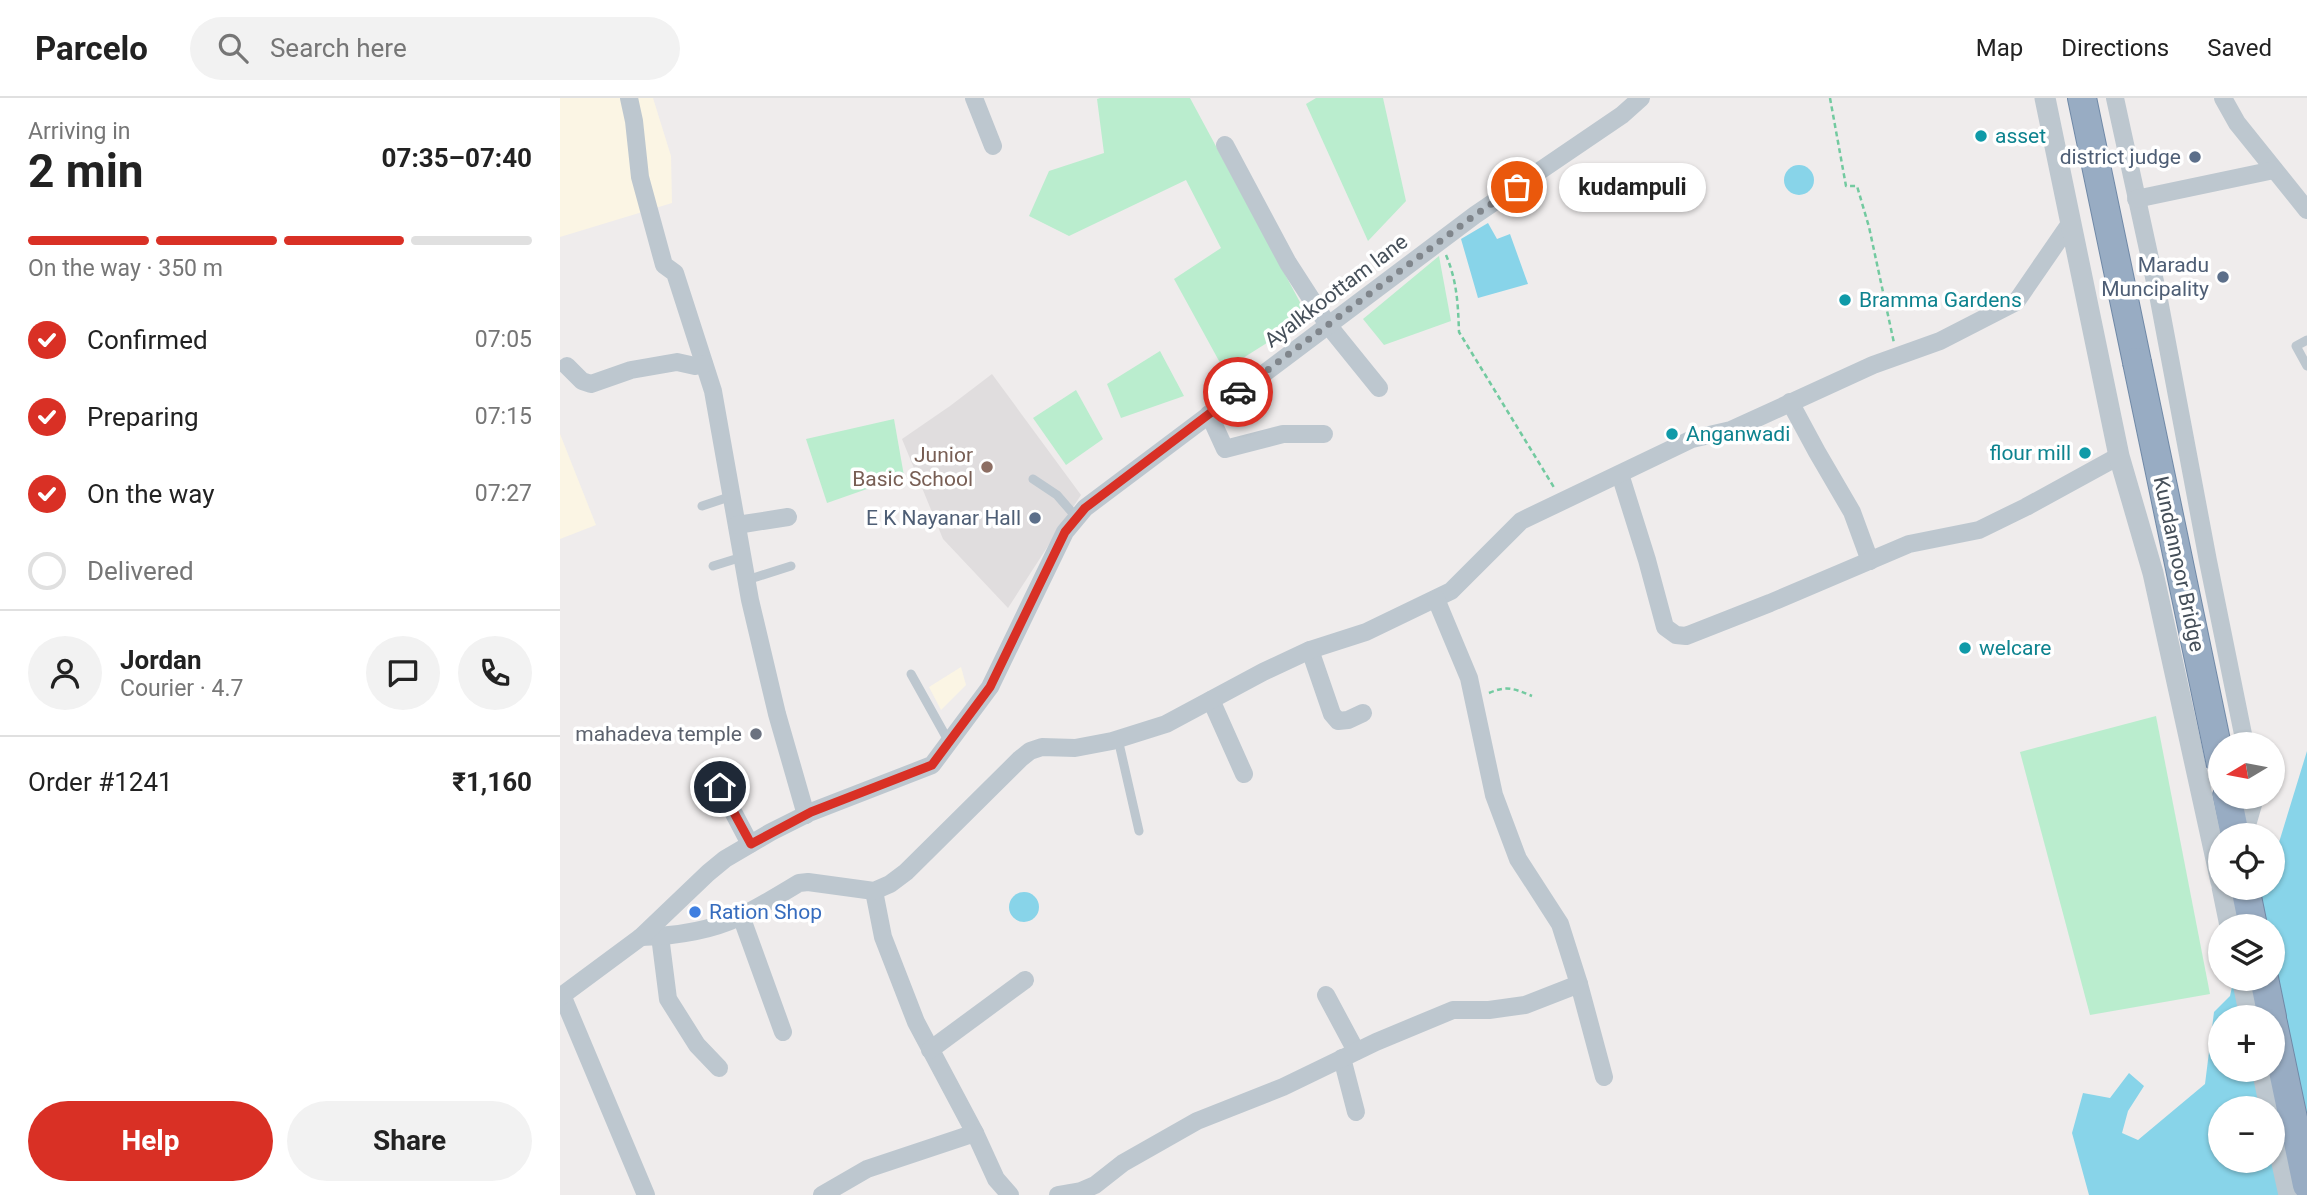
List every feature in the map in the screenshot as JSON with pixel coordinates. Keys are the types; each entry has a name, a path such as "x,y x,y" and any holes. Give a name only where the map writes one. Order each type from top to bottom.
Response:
{"highway":[{"name":"Kundannoor Bridge","path":"2082,98 2214,732"},
{"path":"2285,1080 2307,1185"}],"street":[{"path":"629,98 640,177 664,265 675,273 713,391 747,580 777,714 806,815"},
{"path":"974,98 993,146"},
{"name":"Ayalkkoottam lane","path":"561,996 641,937 725,859 806,815 932,765 990,687 1065,532 1085,508 1475,215 1622,115 1641,98"},
{"path":"2045,98 2119,456 2153,573 2208,823"},
{"path":"2115,98 2159,300 2243,732"},
{"path":"2223,98 2237,123 2307,210"},
{"path":"1225,145 1288,263 1328,325 1380,388"},
{"path":"2136,199 2274,170"},
{"path":"641,937 682,934 707,928 741,916 799,883 874,891 890,884 906,872 1030,751 1042,747 1075,748 1118,739 1166,724 1310,650 1366,632 1451,591 1521,521 1562,500 1692,439 1731,430 1897,356 1940,341 2016,302 2071,222"},
{"path":"567,366 582,381 591,384 631,370 677,362 695,366 704,364"},
{"path":"1790,402 1816,452 1853,512 1870,561"},
{"path":"1209,414 1225,449 1283,434 1324,434"},
{"path":"1620,474 1665,627 1676,635 1686,636 1909,544 1979,530 2026,508 2119,456"},
{"path":"737,525 788,517"},
{"path":"1436,598 1468,678 1494,795 1518,859 1560,924 1605,1077"},
{"path":"1310,650 1332,714 1338,721 1363,713"},
{"path":"1211,700 1244,774"},
{"path":"720,787 751,844"},
{"path":"874,891 883,937 916,1022 975,1133 996,1179 1010,1195"},
{"path":"741,916 783,1032"},
{"path":"660,936 668,999 696,1045 719,1068"},
{"path":"930,1050 1025,980"},
{"path":"1058,1195 1081,1191 1095,1185 1123,1163 1197,1121 1283,1087 1453,1010 1489,1010 1525,1005 1579,984"},
{"path":"1326,995 1349,1055 1356,1112"},
{"path":"561,996 646,1195"},
{"path":"822,1195 867,1169 975,1133"},
{"path":"2284,1173 2289,1195"}],"lane":[{"path":"2307,340 2296,346 2307,366"},
{"path":"1033,479 1057,495 1077,518"},
{"path":"702,506 732,496"},
{"path":"713,566 742,557"},
{"path":"747,580 791,566"},
{"path":"911,674 949,742"},
{"path":"1118,739 1139,831"}],"path":[{"path":"1830,98 1846,186 1857,186 1869,227 1897,356"},
{"path":"1440,242 1455,275 1459,332 1562,500"},
{"path":"1473,699 1503,687 1511,687 1532,696"}],"shaded area":[{"path":"560,98 653,98 671,156 672,203 560,237"},
{"name":"Junior Basic School","path":"992,374 1081,495 1008,608 943,539 902,439"},
{"path":"560,434 596,525 560,539"},
{"path":"961,667 966,685 941,710 929,687"}],"green space":[{"path":"1190,98 1308,317 1224,370 1174,279 1221,248 1186,180 1069,236 1029,216 1049,171 1104,153 1097,99"},
{"path":"1316,98 1383,98 1406,201 1368,241 1306,104"},
{"path":"1439,256 1451,321 1384,345 1363,319"},
{"path":"1160,351 1184,396 1121,418 1107,384"},
{"path":"1076,390 1103,439 1066,465 1033,418"},
{"path":"894,419 904,476 827,503 806,439"},
{"path":"2156,716 2210,994 2090,1015 2020,752"}],"water":[{"path":"1799,165 1810,169 1814,180 1810,191 1799,195 1788,191 1784,180 1788,169"},
{"path":"1488,223 1497,239 1510,234 1528,284 1478,298 1461,239"},
{"path":"2307,751 2307,1178 2290,1195 2089,1195 2072,1133 2083,1093 2110,1098 2129,1073 2144,1086 2128,1111 2122,1133 2138,1140 2205,1084 2208,1060 2208,1082 2285,1082 2285,1005 2221,1005 2231,991 2285,991 2285,914 2254,914 2259,900 2285,900 2285,823"},
{"path":"1024,892 1030,893 1038,901 1038,913 1030,921 1024,922 1018,921 1010,913 1009,907 1010,901 1018,893"}],"way so far":[{"path":"1238,392 1475,215 1517,187"}],"place":[{"name":"asset","path":"1981,136"},
{"name":"district judge","path":"2195,157"},
{"name":"kudampuli","path":"1517,187"},
{"name":"Maradu Muncipality","path":"2223,277"},
{"name":"Bramma Gardens","path":"1845,300"},
{"name":"Anganwadi","path":"1672,434"},
{"name":"flour mill","path":"2085,453"},
{"name":"Junior Basic School","path":"987,467"},
{"name":"E K Nayanar Hall","path":"1035,518"},
{"name":"welcare","path":"1965,648"},
{"name":"mahadeva temple","path":"756,734"},
{"name":"Ration Shop","path":"695,912"}],"route":[{"path":"720,787 751,844 811,812 932,765 990,687 1065,532 1085,508 1238,392"}]}
